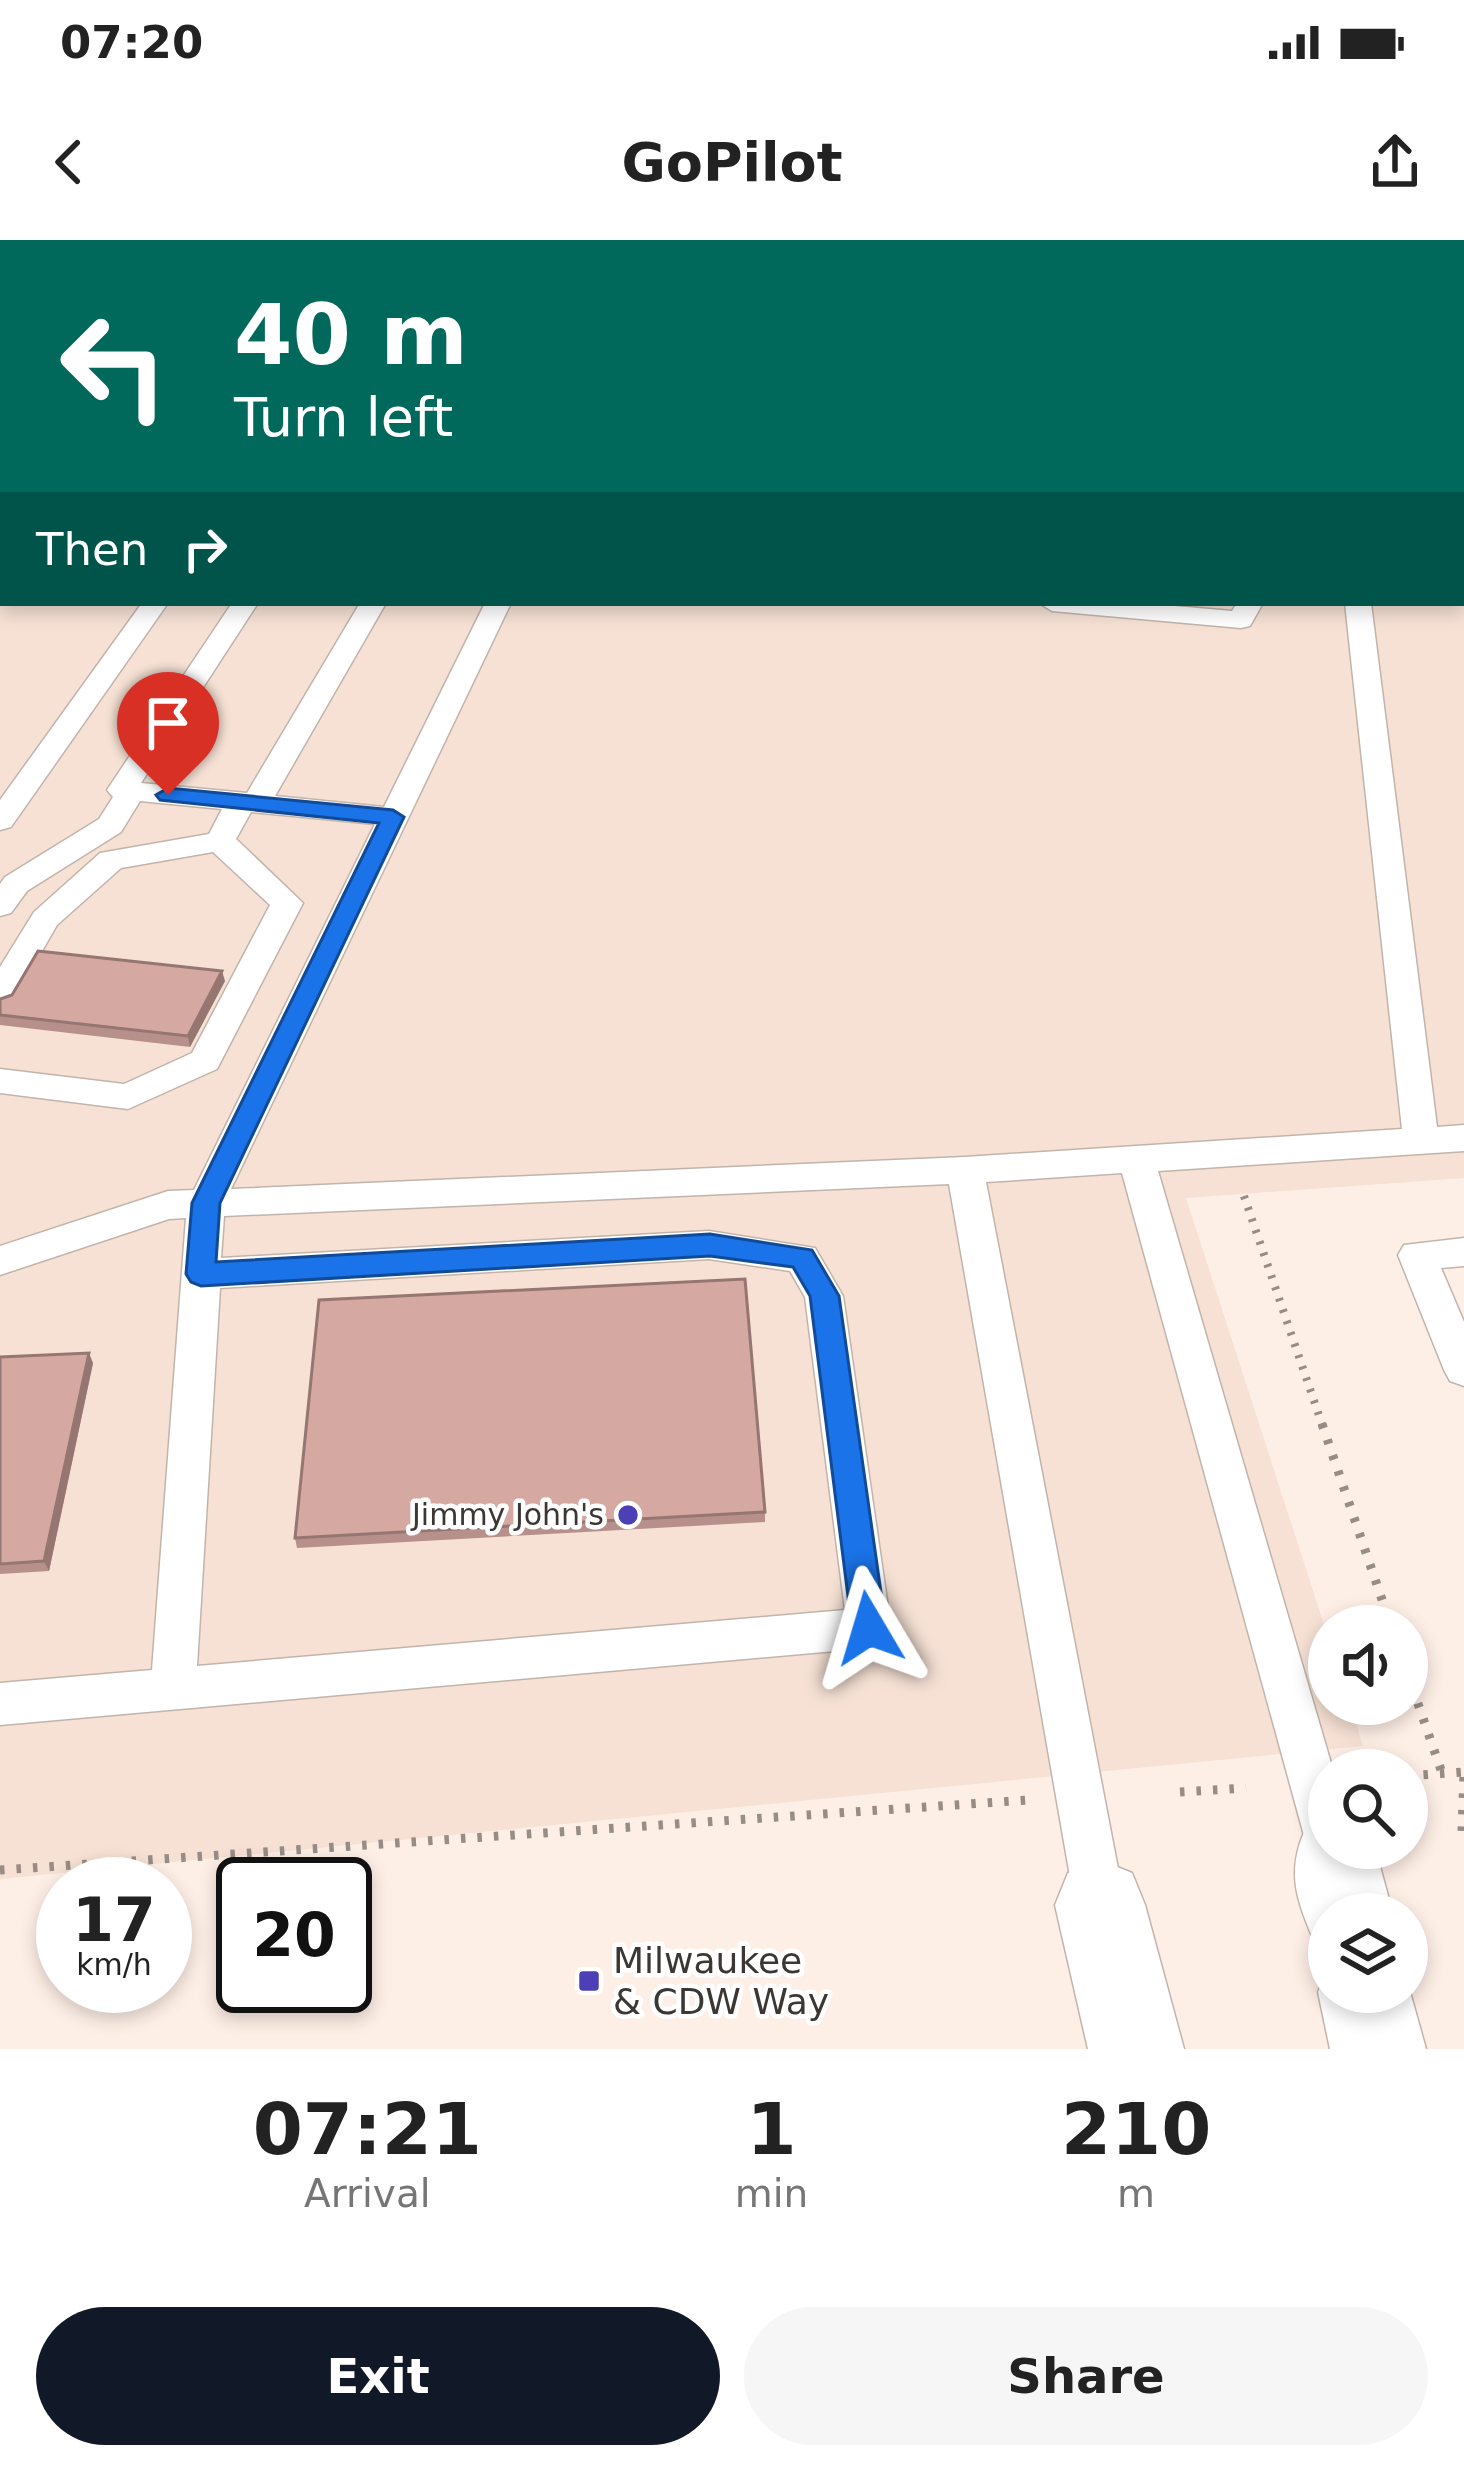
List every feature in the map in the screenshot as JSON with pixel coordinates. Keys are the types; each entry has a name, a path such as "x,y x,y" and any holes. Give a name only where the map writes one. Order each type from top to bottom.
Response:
{"street":[{"path":"1100,1905 1136,2049"},
{"path":"1370,2013 1378,2049"}],"lane":[{"path":"0,821 153,606"},
{"path":"243,606 122,790 393,817"},
{"path":"0,995 45,920 111,860 220,841 249,803 371,606"},
{"path":"173,1690 206,1203 497,606"},
{"path":"1148,606 1244,609"},
{"path":"1358,606 1420,1141"},
{"path":"0,906 16,884 110,825 131,791"},
{"path":"0,1081 128,1097 205,1061 287,903 220,841"},
{"path":"0,1261 168,1205 965,1170 1464,1138"},
{"path":"1136,1158 1308,1766"},
{"path":"965,1170 1100,1905"},
{"path":"0,1704 869,1628 824,1296 802,1258 710,1245 201,1274"},
{"path":"1464,1252 1417,1255 1464,1370"}],"path":[{"path":"1229,1152 1384,1605"},
{"path":"1425,1725 1442,1774"},
{"path":"1428,1775 1464,1772 1462,1831"},
{"path":"1180,1792 1246,1788"},
{"path":"0,1870 1030,1800"}],"shaded area":[{"path":"0,606 1464,606 1464,1178 1186,1198 1318,1605 1308,1605 1308,1725 1356,1725 1363,1746 192,1860 36,1857 36,1875 0,1879"}],"building":[{"path":"38,951 222,971 188,1036 0,1015 0,999 12,995"},
{"path":"745,1279 765,1512 295,1538 319,1300"},
{"path":"89,1353 44,1561 0,1564 0,1357"}],"place":[{"name":"Jimmy John's","path":"628,1515"},
{"name":"Milwaukee & CDW Way","path":"589,1981"}],"route":[{"path":"168,795 393,817 206,1203 201,1274 710,1245 802,1258 824,1296 869,1628"}]}
